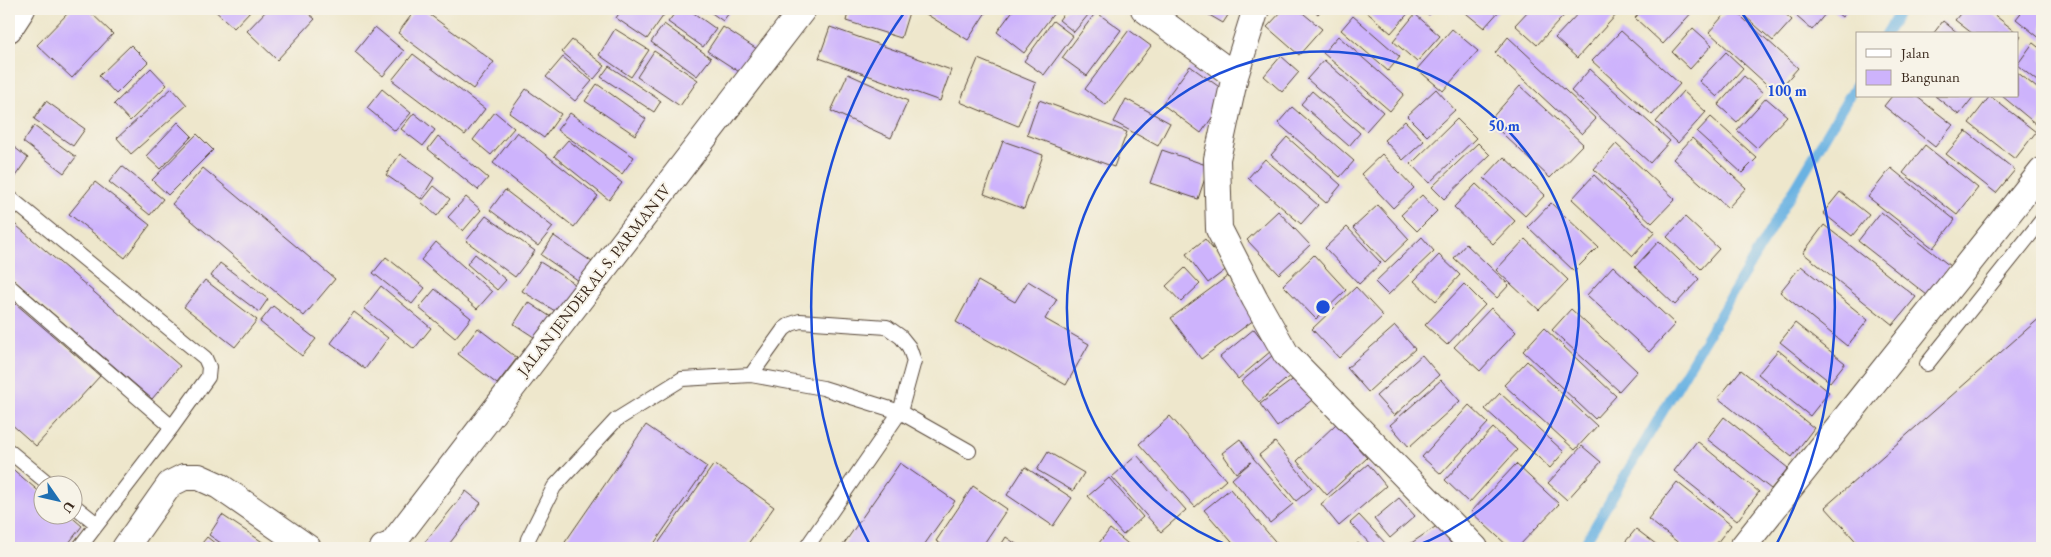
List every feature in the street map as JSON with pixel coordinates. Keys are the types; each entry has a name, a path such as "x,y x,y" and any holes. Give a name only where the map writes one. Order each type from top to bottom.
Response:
{"street":[{"path":"9,29 22,9"},
{"name":"JALAN JENDERAL S. PARMAN IV","path":"383,548 392,544 803,9"},
{"path":"1144,9 1235,76"},
{"path":"1256,9 1235,76 1217,158 1219,229 1286,354 1475,548"},
{"path":"1742,548 2042,171"},
{"path":"125,548 170,484 184,476 199,477 219,486 308,548"}],"lane":[{"path":"9,197 205,358 209,367 208,377 79,548"},
{"path":"1928,364 2042,220"},
{"path":"9,286 172,427"},
{"path":"751,375 784,329 791,324 800,322 887,327 909,347 914,361 900,412 806,548"},
{"path":"526,548 528,539 554,486 616,420 682,379 751,375 823,388 900,412 969,451"},
{"path":"9,451 37,474"},
{"path":"82,512 97,524"}],"building":[{"path":"72,9 87,9 113,34 72,78 37,45"},
{"path":"213,9 252,9 234,28"},
{"path":"268,9 303,9 315,19 277,60 247,31"},
{"path":"416,9 422,9 494,62 473,89 398,33"},
{"path":"622,9 668,9 647,39 616,18"},
{"path":"678,9 688,9 716,29 703,47 668,22"},
{"path":"706,9 732,9 723,21"},
{"path":"849,9 910,9 901,38 846,21"},
{"path":"918,9 988,9 968,40"},
{"path":"1014,9 1057,9 1024,53 997,32"},
{"path":"1067,9 1093,9 1074,32 1059,20"},
{"path":"1199,9 1232,9 1223,23"},
{"path":"1284,9 1298,9 1322,29 1299,55 1267,27"},
{"path":"1312,9 1323,9 1318,14"},
{"path":"1363,9 1412,9 1391,33"},
{"path":"1422,9 1435,9 1429,15"},
{"path":"1461,9 1501,9 1484,28"},
{"path":"1530,9 1570,9 1537,45 1515,25"},
{"path":"1582,9 1613,9 1618,13 1577,58 1555,38"},
{"path":"1643,9 1695,9 1663,44 1635,18"},
{"path":"1729,9 1733,9 1798,68 1776,93 1709,32"},
{"path":"1737,9 1780,9 1792,20 1773,41"},
{"path":"1788,9 1821,9 1826,13 1812,30"},
{"path":"1832,9 1849,9 1842,17"},
{"path":"1964,9 1987,9 2016,32 1970,32 1955,20"},
{"path":"2024,9 2042,9 2042,40 2016,19"},
{"path":"1096,12 1121,30 1087,76 1062,58"},
{"path":"1415,14 1440,36 1417,62 1393,41"},
{"path":"1353,16 1400,57 1388,71 1341,30"},
{"path":"1053,21 1073,36 1044,75 1024,61"},
{"path":"1943,21 1957,32 1935,32"},
{"path":"664,24 711,58 697,76 651,42"},
{"path":"375,27 404,51 383,76 355,52"},
{"path":"723,27 760,51 744,75 707,51"},
{"path":"830,27 951,70 940,101 819,58"},
{"path":"1693,28 1712,45 1690,69 1672,52"},
{"path":"615,29 649,50 631,77 599,55"},
{"path":"1452,29 1478,51 1443,91 1417,69"},
{"path":"1129,30 1151,46 1106,105 1085,89"},
{"path":"1621,31 1680,84 1652,115 1592,61"},
{"path":"1338,36 1404,94 1390,111 1323,53"},
{"path":"1508,37 1596,119 1582,134 1495,53"},
{"path":"572,40 605,66 594,79 562,52"},
{"path":"2033,43 2042,50 2042,85 2018,66"},
{"path":"131,45 148,62 116,94 99,76"},
{"path":"654,51 698,80 680,106 637,77"},
{"path":"1726,52 1743,68 1717,97 1699,81"},
{"path":"413,54 485,109 465,135 392,80"},
{"path":"1281,56 1299,72 1282,92 1264,76"},
{"path":"563,57 592,81 575,101 546,77"},
{"path":"978,59 1036,83 1018,126 960,102"},
{"path":"1324,60 1383,112 1366,131 1307,79"},
{"path":"609,66 661,101 654,112 601,77"},
{"path":"1190,66 1229,94 1201,133 1162,104"},
{"path":"151,68 167,85 130,121 114,104"},
{"path":"1590,69 1670,141 1650,163 1571,91"},
{"path":"2018,73 2042,92 2042,118 2037,125 2004,98 2018,98"},
{"path":"848,74 908,101 891,138 831,111"},
{"path":"1744,76 1763,93 1737,122 1718,105"},
{"path":"597,84 646,119 635,135 585,101"},
{"path":"1520,86 1583,144 1550,178 1489,121"},
{"path":"172,88 187,105 131,154 117,138"},
{"path":"382,89 411,113 395,131 367,108"},
{"path":"526,89 561,114 544,138 509,113"},
{"path":"1436,89 1455,110 1427,136 1407,116"},
{"path":"1312,91 1360,133 1349,146 1301,104"},
{"path":"1683,91 1706,112 1678,143 1656,122"},
{"path":"1766,98 1787,116 1757,148 1737,130"},
{"path":"1890,98 1919,98 1953,125 1935,147 1884,106"},
{"path":"1938,98 1972,98 1959,115"},
{"path":"1988,98 1993,98 2036,132 2015,159 1969,123"},
{"path":"1126,99 1170,123 1158,146 1114,122"},
{"path":"1039,100 1127,132 1114,167 1027,135"},
{"path":"46,101 85,129 73,146 34,119"},
{"path":"1292,107 1354,161 1340,177 1278,123"},
{"path":"495,112 514,128 491,155 473,140"},
{"path":"414,113 435,130 423,146 401,129"},
{"path":"570,113 634,157 622,174 557,130"},
{"path":"1711,117 1757,158 1742,173 1697,132"},
{"path":"1457,119 1476,138 1429,183 1411,164"},
{"path":"1405,121 1424,141 1403,160 1384,140"},
{"path":"178,122 192,136 160,169 146,156"},
{"path":"34,126 76,157 64,173 23,142"},
{"path":"1966,131 2015,170 1996,193 1946,154"},
{"path":"517,132 598,196 574,227 493,163"},
{"path":"197,134 213,150 168,195 152,180"},
{"path":"438,136 488,178 478,190 428,149"},
{"path":"1287,137 1341,185 1326,203 1271,155"},
{"path":"1692,138 1746,188 1728,208 1673,159"},
{"path":"568,140 622,183 609,200 554,156"},
{"path":"1003,141 1043,155 1024,209 984,194"},
{"path":"9,143 28,158 11,182 9,180"},
{"path":"1478,143 1490,155 1444,199 1432,187"},
{"path":"1616,144 1675,199 1652,223 1594,169"},
{"path":"1925,145 1978,188 1957,215 1903,173"},
{"path":"1162,150 1209,166 1198,199 1150,183"},
{"path":"400,154 434,178 421,199 386,175"},
{"path":"1382,154 1414,188 1393,208 1361,174"},
{"path":"1504,157 1545,195 1525,216 1484,178"},
{"path":"1265,159 1318,205 1301,224 1248,178"},
{"path":"122,166 163,199 150,215 109,182"},
{"path":"203,168 335,279 304,316 172,204"},
{"path":"1891,168 1955,220 1933,248 1868,197"},
{"path":"1594,175 1655,232 1633,256 1572,199"},
{"path":"95,182 150,225 125,258 69,214"},
{"path":"1476,184 1515,221 1493,244 1454,207"},
{"path":"434,186 450,199 437,216 421,202"},
{"path":"505,190 553,227 538,246 490,210"},
{"path":"1840,192 1869,215 1852,236 1823,213"},
{"path":"1422,195 1437,211 1417,231 1401,215"},
{"path":"466,197 481,210 463,231 448,217"},
{"path":"1551,203 1598,247 1574,271 1528,227"},
{"path":"1378,205 1409,239 1385,262 1353,228"},
{"path":"1278,211 1310,245 1279,274 1247,240"},
{"path":"1881,212 1950,266 1927,295 1858,241"},
{"path":"486,216 535,251 515,277 466,241"},
{"path":"1685,217 1719,249 1701,269 1667,237"},
{"path":"10,220 180,366 152,399 9,276"},
{"path":"1824,225 1916,297 1893,325 1803,253"},
{"path":"1347,227 1381,263 1359,284 1325,248"},
{"path":"554,236 601,268 588,287 541,255"},
{"path":"1422,237 1434,251 1388,295 1375,282"},
{"path":"1205,239 1228,268 1208,283 1186,254"},
{"path":"1525,239 1568,280 1539,310 1496,270"},
{"path":"1659,241 1699,279 1675,305 1635,267"},
{"path":"436,242 492,292 477,309 421,260"},
{"path":"1466,244 1509,285 1497,298 1454,258"},
{"path":"475,254 506,280 497,290 467,264"},
{"path":"1314,255 1346,290 1316,319 1283,285"},
{"path":"1439,255 1460,275 1436,301 1414,281"},
{"path":"386,257 425,288 412,304 373,273"},
{"path":"540,262 583,289 565,317 522,291"},
{"path":"220,263 268,299 259,312 211,276"},
{"path":"1613,266 1675,324 1649,352 1587,295"},
{"path":"1801,266 1868,320 1847,346 1780,292"},
{"path":"1185,268 1200,284 1181,302 1166,286"},
{"path":"1228,276 1258,317 1201,359 1171,318"},
{"path":"205,280 257,320 235,347 184,307"},
{"path":"978,281 1015,302 1028,281 1057,299 1045,319 1089,344 1066,385 956,322"},
{"path":"1464,284 1485,305 1447,345 1425,325"},
{"path":"381,286 431,328 414,349 364,308"},
{"path":"1356,287 1383,316 1339,358 1312,329"},
{"path":"435,289 471,318 455,338 419,308"},
{"path":"9,298 100,376 36,446 9,422"},
{"path":"528,302 557,321 543,343 514,324"},
{"path":"273,306 316,339 302,356 260,322"},
{"path":"1491,308 1516,332 1480,371 1454,347"},
{"path":"1571,309 1637,371 1619,391 1552,330"},
{"path":"354,312 388,338 365,369 331,343"},
{"path":"2042,316 2042,548 1862,548 1825,507"},
{"path":"1795,323 1845,363 1830,382 1780,342"},
{"path":"1395,326 1415,349 1368,392 1347,368"},
{"path":"478,328 517,358 497,384 458,354"},
{"path":"1544,328 1616,396 1595,419 1523,351"},
{"path":"1254,329 1271,351 1238,379 1220,357"},
{"path":"1778,350 1829,392 1810,416 1758,374"},
{"path":"1273,355 1291,375 1259,402 1241,382"},
{"path":"1422,355 1439,375 1394,416 1376,396"},
{"path":"1527,361 1597,426 1575,450 1504,385"},
{"path":"1741,370 1814,428 1792,457 1718,398"},
{"path":"1295,378 1312,400 1277,427 1260,404"},
{"path":"1441,380 1460,401 1409,447 1390,425"},
{"path":"1500,393 1564,452 1550,468 1485,409"},
{"path":"1469,405 1488,423 1441,474 1422,457"},
{"path":"1170,416 1226,480 1195,507 1139,444"},
{"path":"1724,417 1788,468 1771,489 1707,439"},
{"path":"1336,424 1367,458 1327,495 1297,461"},
{"path":"646,425 707,467 651,548 561,548"},
{"path":"1493,428 1517,450 1469,503 1445,480"},
{"path":"1240,439 1254,459 1293,504 1270,523 1232,479 1251,462 1236,473 1222,453"},
{"path":"1697,441 1759,492 1737,521 1674,471"},
{"path":"1275,442 1312,488 1296,501 1259,455"},
{"path":"1582,446 1601,462 1567,500 1548,483"},
{"path":"1048,452 1084,473 1073,491 1037,470"},
{"path":"1137,455 1186,510 1161,532 1112,477"},
{"path":"900,463 955,501 922,548 841,548"},
{"path":"714,464 774,507 745,548 655,548"},
{"path":"1368,464 1386,486 1339,526 1321,504"},
{"path":"1516,464 1559,504 1517,548 1510,548 1471,512"},
{"path":"9,466 32,486 32,524 80,524 82,526 65,548 9,548"},
{"path":"1025,467 1072,498 1053,526 1007,495"},
{"path":"1109,478 1143,517 1123,535 1088,496"},
{"path":"1677,482 1731,525 1713,548 1685,548 1648,519"},
{"path":"973,486 1007,509 981,548 947,548 936,541"},
{"path":"1230,489 1280,547 1237,548 1204,510"},
{"path":"466,491 481,503 446,548 420,548"},
{"path":"1399,498 1415,516 1390,538 1374,519"},
{"path":"222,515 264,543 260,548 228,548 209,535"},
{"path":"1359,515 1387,545 1384,548 1374,548 1350,523"},
{"path":"1438,525 1454,548 1404,548"},
{"path":"1110,529 1133,548 1095,548"},
{"path":"1636,529 1661,548 1620,548"},
{"path":"207,537 221,548 198,548"},
{"path":"1006,537 1019,546 1017,548 999,548"},
{"path":"1358,543 1363,548 1353,548"}],"waterway":[{"path":"1887,32 1901,9"},
{"path":"1582,548 1856,85"}]}
